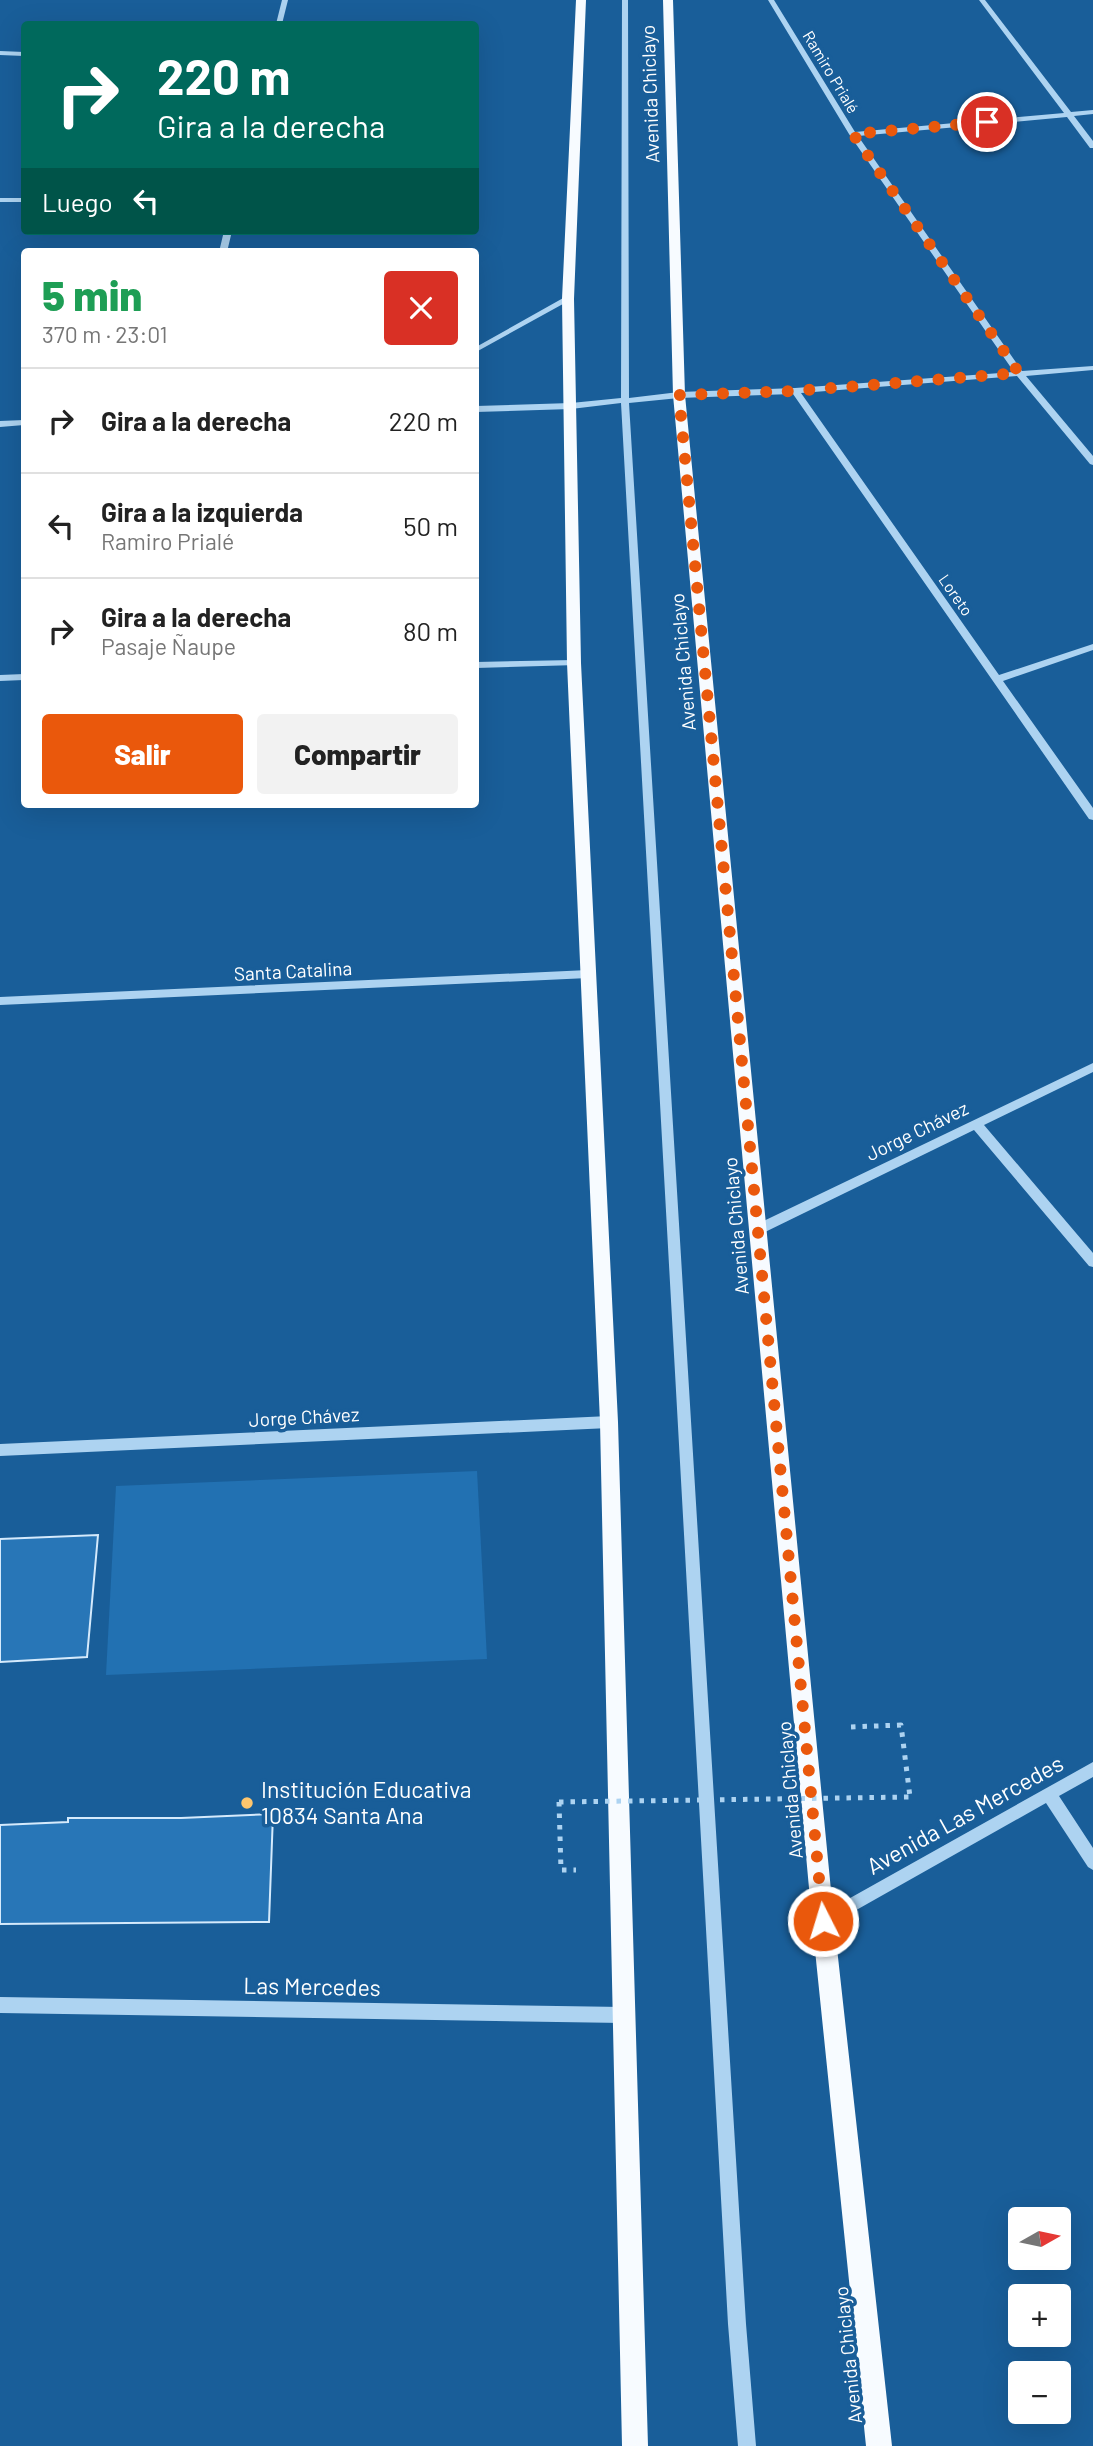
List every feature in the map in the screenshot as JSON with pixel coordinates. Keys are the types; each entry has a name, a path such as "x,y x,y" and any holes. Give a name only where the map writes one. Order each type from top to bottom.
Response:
{"main road":[{"path":"581,0 568,299 574,663 609,1422 635,2446"},
{"name":"Avenida Chiclayo","path":"668,0 679,395 823,1921 879,2446"}],"street":[{"path":"280,21 285,0"},
{"name":"Avenida Chiclayo","path":"625,0 625,402 736,2310 747,2446"},
{"name":"Ramiro Prialé","path":"771,0 853,134 1019,373 1093,462"},
{"path":"982,0 1093,146"},
{"path":"0,53 21,54"},
{"path":"853,134 1093,112"},
{"path":"0,200 21,200"},
{"path":"479,349 568,299"},
{"path":"479,409 571,407 679,395 795,391 1093,368"},
{"name":"Loreto","path":"795,391 1093,816"},
{"path":"0,424 21,423"},
{"path":"996,680 1093,647"},
{"path":"479,665 574,663"},
{"path":"0,678 21,677"},
{"name":"Santa Catalina","path":"0,1001 588,974"},
{"name":"Jorge Chávez","path":"757,1230 1093,1067"},
{"path":"976,1124 1093,1262"},
{"name":"Jorge Chávez","path":"0,1450 609,1422"},
{"name":"Avenida Las Mercedes","path":"823,1921 1093,1769"},
{"path":"1049,1794 1093,1862"},
{"name":"Las Mercedes","path":"0,2004 623,2015"}],"path":[{"path":"561,1870 559,1802 910,1797 901,1726"}],"shaded area":[{"path":"477,1471 487,1659 106,1675 116,1486"}],"building":[{"path":"98,1535 87,1657 0,1662 0,1539"},
{"path":"273,1814 269,1922 0,1924 0,1825 68,1822 68,1818 181,1818"}],"place":[{"name":"Institución Educativa 10834 Santa Ana","path":"247,1803"}],"route":[{"path":"823,1921 679,395 795,391 1019,373 853,134 987,122"}]}
